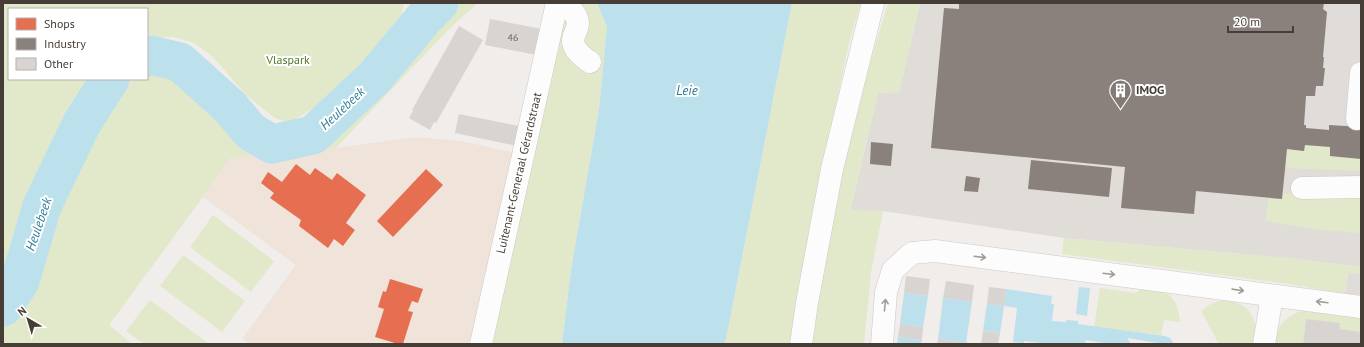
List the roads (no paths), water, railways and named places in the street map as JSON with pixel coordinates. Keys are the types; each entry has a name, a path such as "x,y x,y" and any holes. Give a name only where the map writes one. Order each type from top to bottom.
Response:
{"street":[{"path":"801,344 807,303 832,169 873,3"},
{"path":"560,4 570,8 575,14 579,26 574,36 574,47 590,62"},
{"name":"Luitenant-Generaal Gérardstraat","path":"481,344 560,4"},
{"path":"1357,119 1361,73"},
{"path":"1302,188 1361,188"},
{"path":"882,344 886,292 893,270 912,253 935,251 1361,307"},
{"path":"1264,344 1272,296"}],"water":[{"name":"Leie","path":"597,3 792,3 725,344 562,344 571,270 599,109 607,27"},
{"path":"1079,287 1090,288 1087,316 1076,314"},
{"path":"1006,289 1052,296 1051,304 1054,304 1052,321 1078,321 1078,324 1165,336 1170,338 1174,344 1164,344 1127,338 1131,344 1110,344 1086,340 1085,342 1087,344 1048,344 1024,341 1024,343 1013,342 1017,308 1004,306"},
{"path":"904,293 928,296 923,327 900,324"},
{"path":"943,298 972,302 966,343 938,339"},
{"path":"987,304 1004,306 1000,333 983,331"},
{"path":"898,337 922,340 921,344 897,344"}],"waterway":[{"name":"Heulebeek","path":"148,56 150,55 180,62 230,107 251,132 272,144 313,135 374,78 425,17 439,3"},
{"name":"Heulebeek","path":"3,307 20,281 42,206 82,123 109,80"}],"place":[{"name":"IMOG","path":"1120,110"}],"park label":[{"name":"Vlaspark","path":"288,60"}]}
